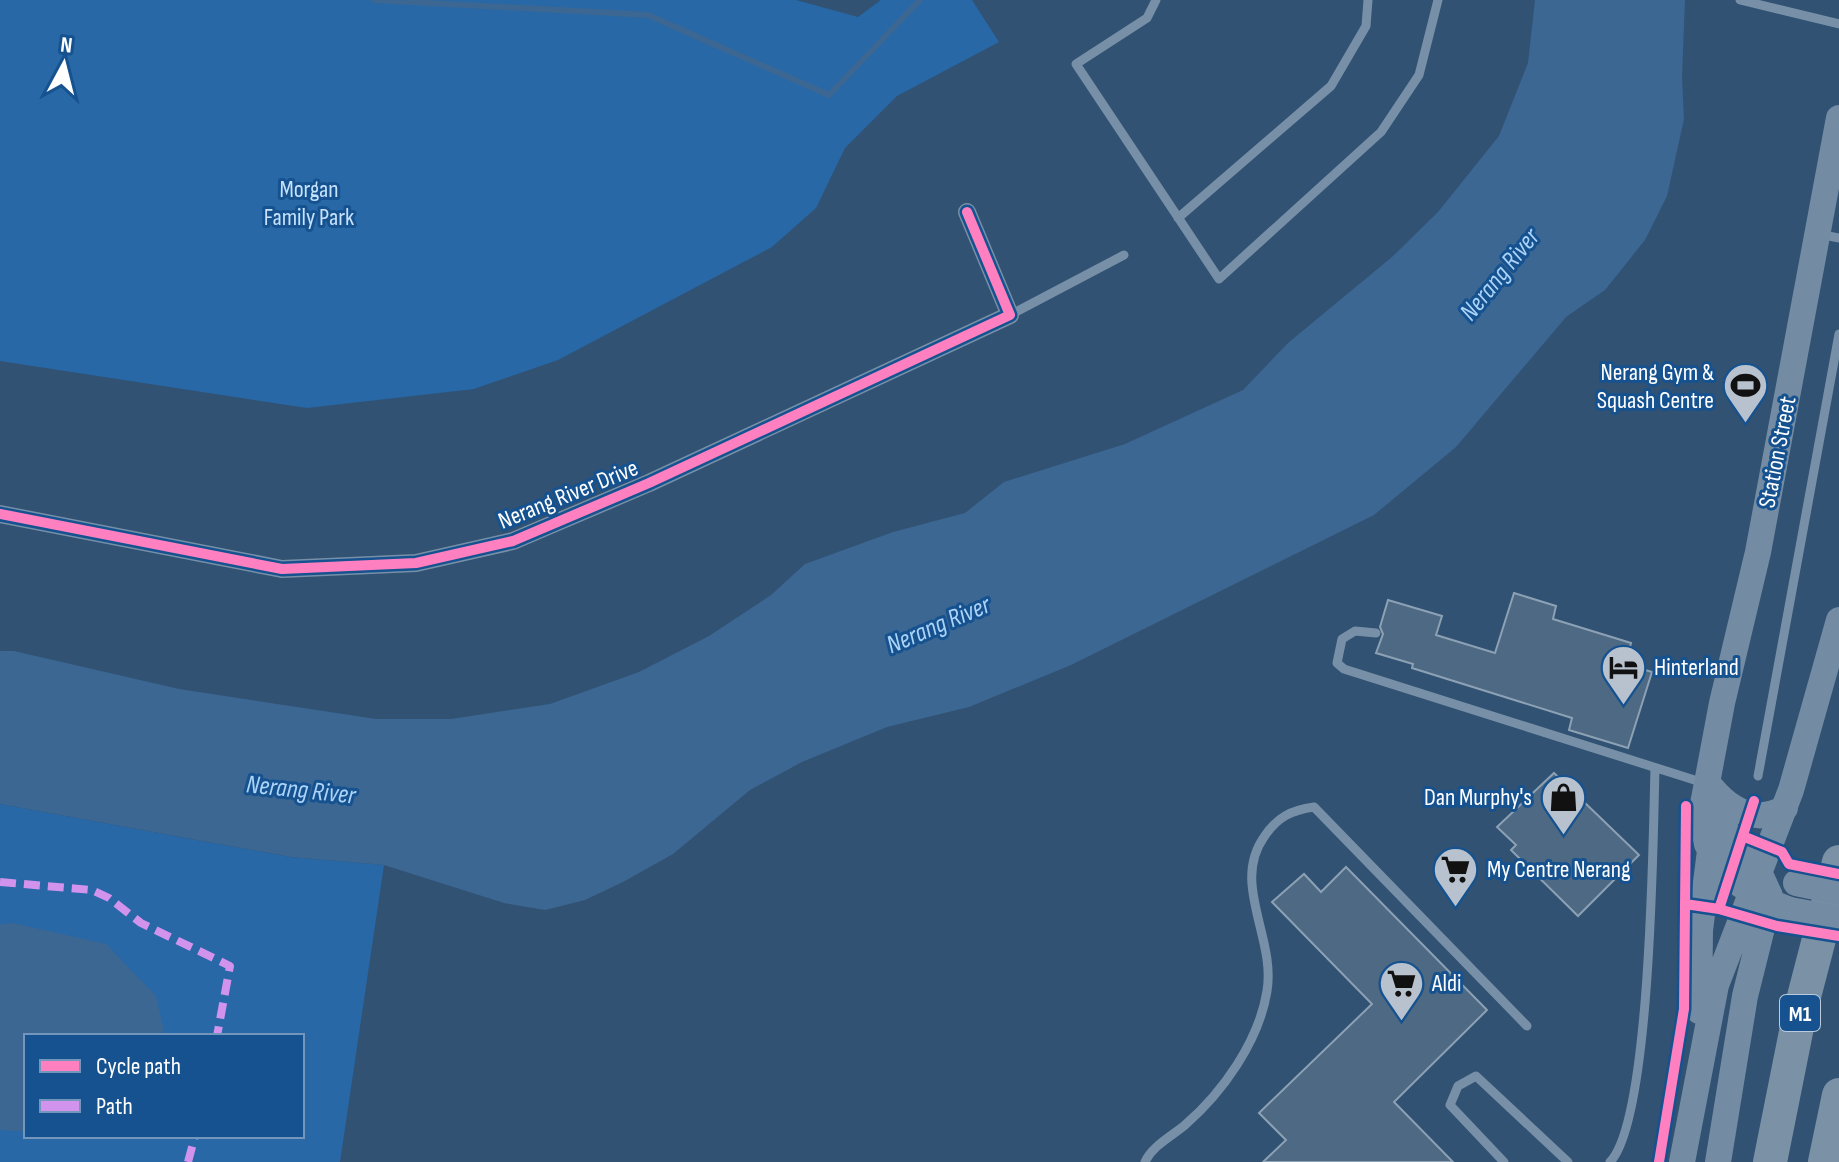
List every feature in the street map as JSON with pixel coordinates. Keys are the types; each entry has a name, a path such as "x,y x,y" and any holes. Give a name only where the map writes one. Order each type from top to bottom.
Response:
{"highway":[{"name":"M1","path":"1770,1162 1800,1012 1839,862"},
{"path":"1825,1162 1839,1095"}],"main road":[{"name":"Station Street","path":"1762,893 1719,868 1710,851 1701,815 1722,703 1829,236 1839,118"},
{"path":"1718,1162 1762,893 1839,620"},
{"path":"1708,784 1727,804 1750,815 1767,816 1785,808"},
{"path":"1708,784 1732,845 1762,893 1839,919"},
{"path":"1698,1065 1700,930 1710,851"},
{"path":"1682,1162 1698,1065 1716,985 1762,893 1796,883 1839,892"}],"street":[{"path":"967,212 1010,315"},
{"name":"Nerang River Drive","path":"0,514 282,569 416,563 513,541 649,483 1010,315"}],"lane":[{"path":"1156,0 1147,18 1076,64 1219,279 1381,132 1419,75 1438,0"},
{"path":"1178,218 1331,86 1366,26 1368,0"},
{"path":"1740,0 1839,24"},
{"path":"1010,315 1124,255"},
{"path":"1758,776 1839,334"},
{"path":"1376,633 1355,631 1342,639 1337,663 1344,669 1708,784"},
{"path":"1610,1162 1627,1129 1648,981 1655,768"},
{"path":"1145,1162 1214,1094 1237,1063 1258,1025 1270,965 1250,876 1251,864 1253,852 1270,828 1291,810 1314,807 1527,1026"},
{"path":"1504,1162 1450,1105 1458,1086 1476,1076 1568,1162"}],"green space":[{"name":"Morgan Family Park","path":"0,0 796,0 858,17 881,0 972,0 999,42 897,96 845,148 816,208 772,247 558,360 474,389 307,408 0,361"},
{"path":"0,804 291,857 384,865 340,1162 0,1162"}],"water":[{"name":"Nerang River","path":"1535,0 1685,0 1684,119 1667,196 1645,240 1605,290 1566,317 1456,447 1374,515 1071,665 969,707 887,727 802,762 750,790 673,854 585,900 545,910 504,903 384,865 291,857 0,804 0,651 14,651 179,689 376,719 451,719 550,704 639,672 709,636 771,595 805,564 893,532 965,513 1004,482 1125,444 1243,390 1288,343 1392,257 1438,212 1499,136 1528,63"},
{"path":"13,923 106,944 156,996 165,1034 24,1034 24,1132 0,1130 0,924"}],"building":[{"path":"1514,593 1556,606 1553,619 1631,643 1629,651 1638,655 1635,667 1652,672 1628,748 1569,730 1572,718 1412,668 1413,664 1376,653 1383,634 1380,627 1388,600 1442,616 1436,635 1495,653"},
{"name":"Dan Murphy's","path":"1554,773 1639,855 1578,916 1511,850 1516,845 1497,827"},
{"path":"1346,867 1487,1010 1394,1102 1453,1162 1263,1162 1286,1140 1259,1113 1372,1004 1272,902 1304,874 1321,892"}],"waterway":[{"path":"374,0 648,15 829,95 920,0"}],"marked path":[{"path":"0,882 92,890 109,898 141,923 230,966 217,1034"},
{"path":"188,1162 194,1138"}],"cycle path":[{"path":"0,514 282,569 416,563 513,541 649,483 1010,315 967,212"},
{"path":"1719,909 1754,801"},
{"path":"1659,1162 1684,1009 1686,806"},
{"path":"1745,837 1782,852 1789,864 1839,874"},
{"path":"1685,904 1719,909 1777,926 1839,936"}],"place":[{"name":"Nerang Gym & Squash Centre","path":"1745,425"},
{"name":"Hinterland","path":"1623,706"},
{"name":"Dan Murphy's","path":"1563,836"},
{"name":"My Centre Nerang","path":"1456,908"},
{"name":"Aldi","path":"1401,1022"}]}
